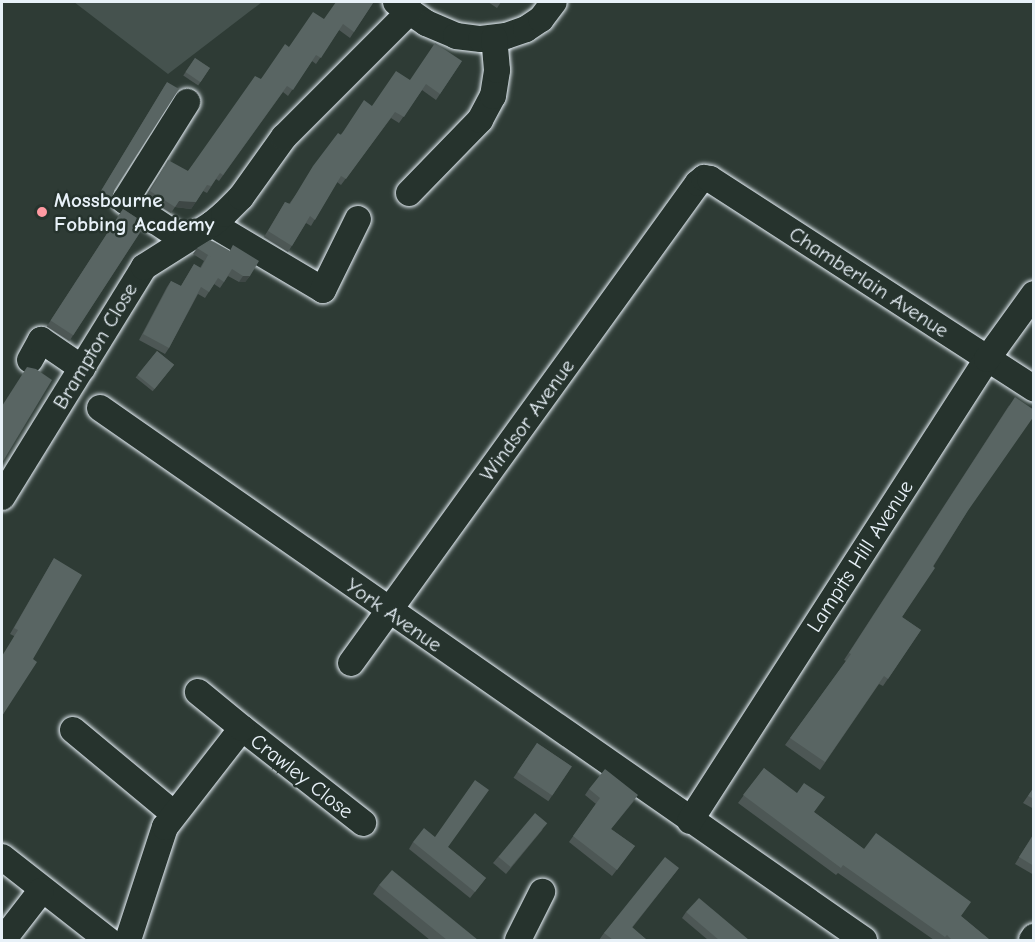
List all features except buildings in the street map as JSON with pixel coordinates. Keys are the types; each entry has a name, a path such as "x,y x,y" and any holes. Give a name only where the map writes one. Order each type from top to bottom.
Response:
{"street":[{"name":"Brampton Close","path":"2,497 132,282 144,267 212,224 241,197 284,137 403,6 426,23 456,36 494,38 526,29 542,19 554,2"},
{"path":"409,194 480,120 493,96 497,70 494,38"},
{"path":"184,240 125,201 187,102"},
{"name":"Chamberlain Avenue","path":"704,178 710,178 1034,389"},
{"name":"Windsor Avenue","path":"351,663 698,183 704,178"},
{"path":"212,224 323,290 358,219"},
{"name":"Lampits Hill Avenue","path":"690,821 987,359 1034,294"},
{"path":"30,360 41,340 82,368"},
{"name":"York Avenue","path":"100,408 864,940"},
{"name":"Crawley Close","path":"198,692 363,823"},
{"name":"Crawley Close","path":"128,940 159,842 174,813 242,728"},
{"path":"72,730 174,813"},
{"path":"2,857 41,891 108,940"},
{"path":"3,940 41,891"},
{"path":"518,940 542,892"}],"shaded area":[{"path":"74,2 262,2 168,74"}],"place":[{"name":"Mossbourne Fobbing Academy","path":"42,212"}]}
